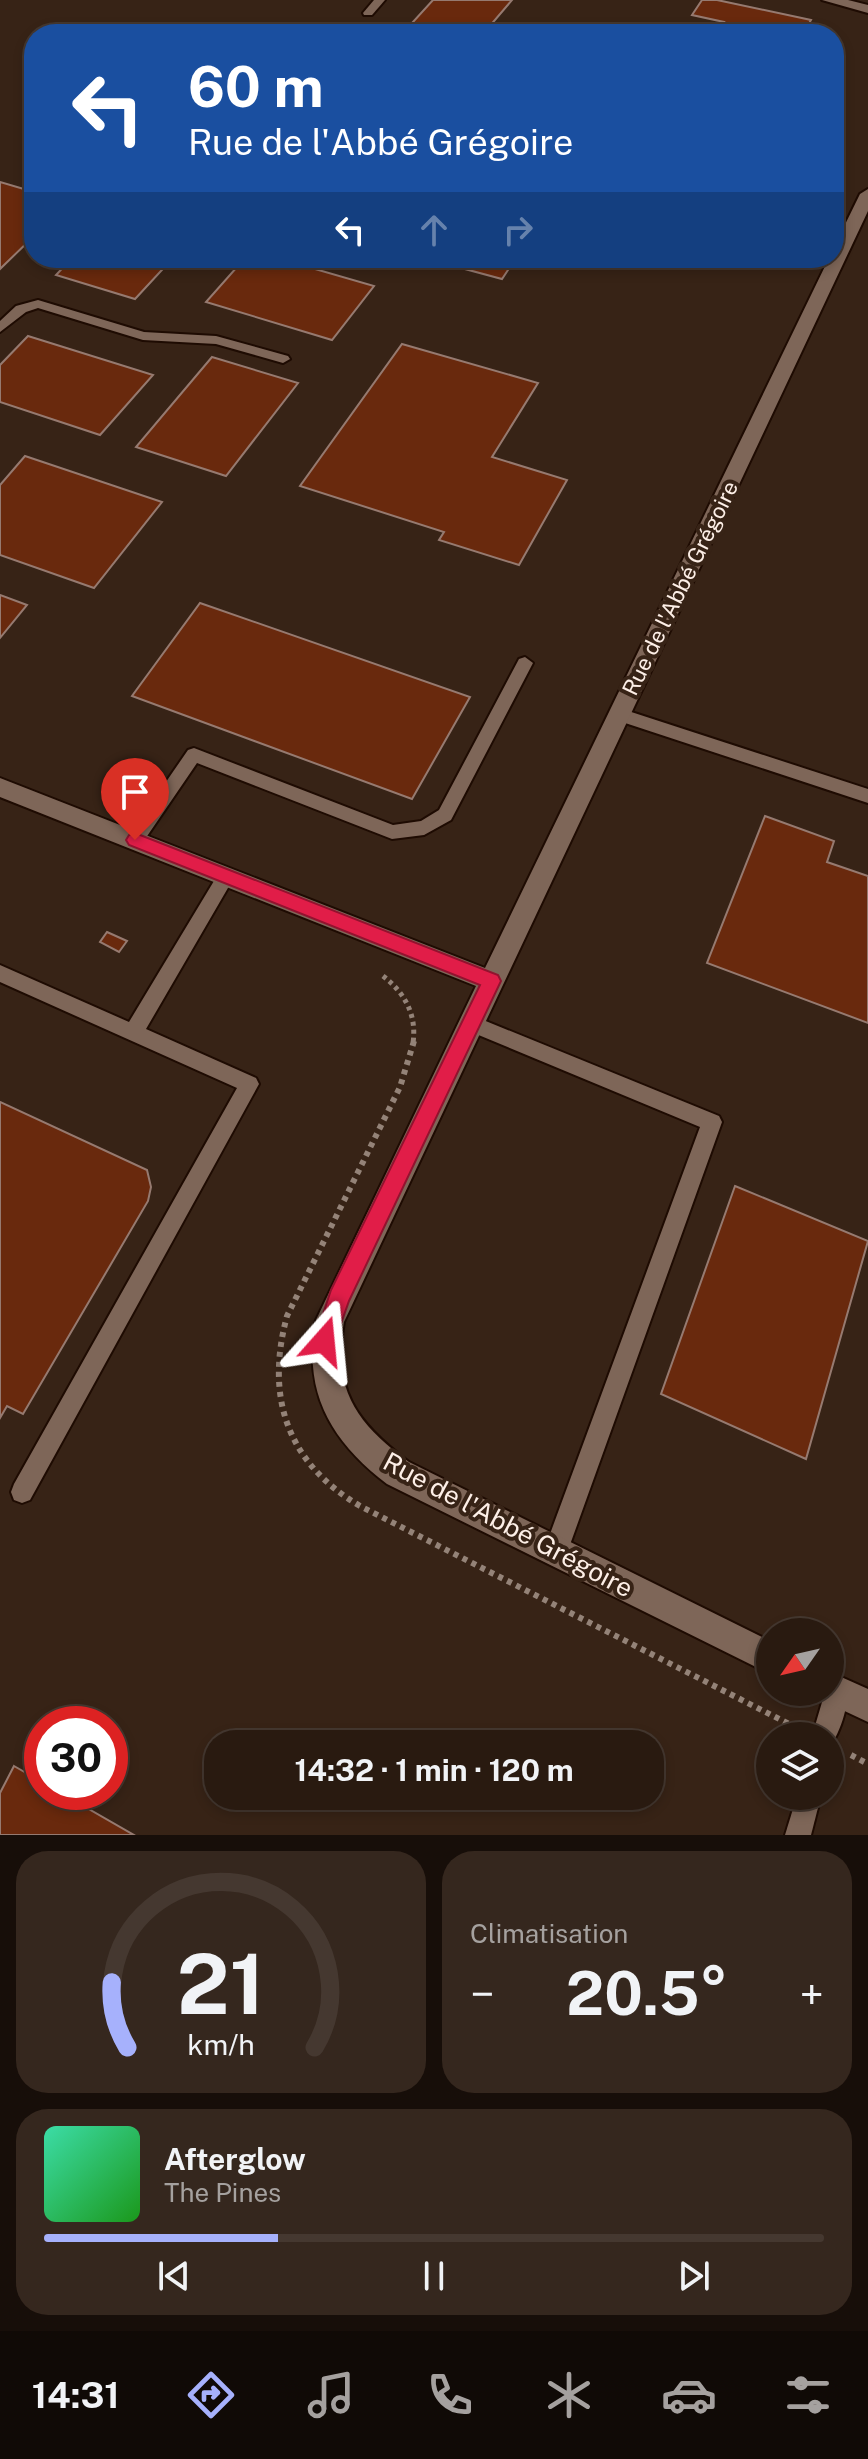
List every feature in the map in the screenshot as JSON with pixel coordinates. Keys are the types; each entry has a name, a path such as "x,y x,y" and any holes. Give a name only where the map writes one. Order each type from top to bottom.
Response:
{"street":[{"path":"829,0 868,9"},
{"name":"Rue de l'Abbé Grégoire","path":"844,244 868,194"},
{"name":"Rue de l'Abbé Grégoire","path":"756,1651 421,1486 377,1459 346,1427 328,1386 324,1341 339,1298 833,268"},
{"path":"0,787 491,981"},
{"path":"844,1694 868,1706"}],"lane":[{"path":"368,13 380,0"},
{"path":"0,328 21,309 38,304 143,336 216,340 283,359"},
{"path":"135,840 194,755 392,832 424,828 445,815 525,663"},
{"path":"619,714 868,796"},
{"path":"133,1033 226,876"},
{"path":"0,973 249,1084 22,1492"},
{"path":"471,1023 712,1122 555,1553"},
{"path":"798,1835 805,1810"}],"building":[{"path":"433,0 512,0 492,24 411,24"},
{"path":"702,0 717,0 811,20 809,24 723,24 724,22 692,15"},
{"path":"0,182 24,189 24,246 0,269"},
{"path":"63,268 164,268 135,299 56,275"},
{"path":"236,268 312,268 374,286 332,340 206,302"},
{"path":"461,268 509,268 502,279"},
{"path":"28,336 153,375 100,435 0,402 0,365"},
{"path":"402,344 538,383 492,457 567,480 519,565 439,540 444,532 300,486"},
{"path":"212,357 298,383 226,476 136,447"},
{"path":"25,456 162,502 94,588 0,555 0,485"},
{"path":"0,595 27,605 0,638"},
{"path":"200,603 470,697 412,799 132,696"},
{"path":"765,816 834,841 827,862 868,876 868,1023 707,963"},
{"path":"107,932 127,941 119,952 100,942"},
{"path":"0,1102 147,1170 151,1187 148,1201 23,1414 7,1406 0,1418"},
{"path":"735,1186 868,1241 806,1459 661,1394"},
{"path":"14,1766 24,1772 24,1810 90,1810 134,1835 0,1835 0,1793"}],"route":[{"path":"135,840 491,981 339,1298 324,1341"}]}
